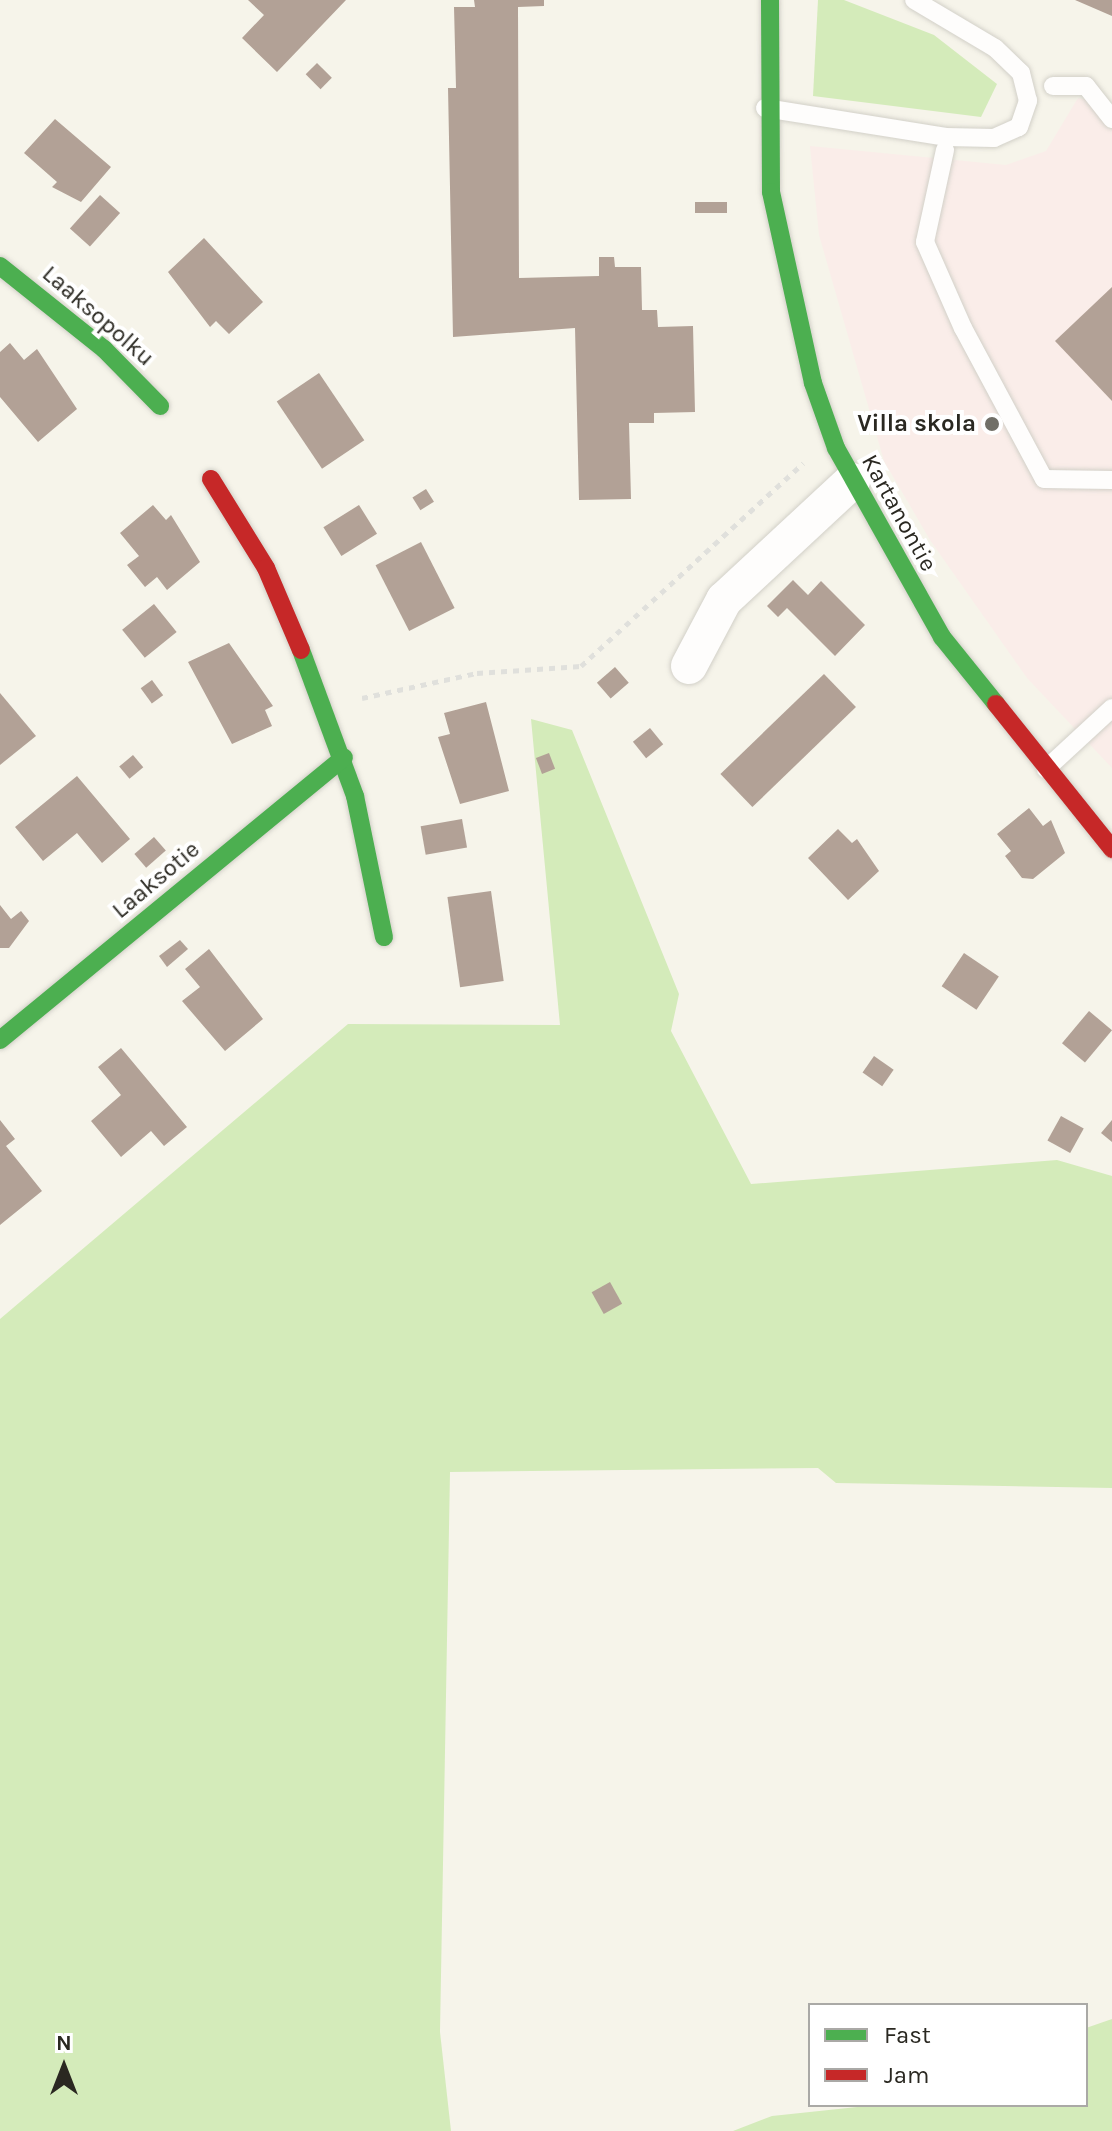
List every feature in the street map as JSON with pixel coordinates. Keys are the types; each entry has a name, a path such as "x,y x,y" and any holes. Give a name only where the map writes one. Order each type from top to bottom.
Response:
{"street":[{"name":"Kartanontie","path":"770,0 765,108 771,192 813,383 836,448 942,637 1045,770 1112,849"},
{"name":"Laaksopolku","path":"0,266 104,349 160,406"},
{"path":"211,479 266,568 326,707 344,757 384,937"},
{"path":"689,666 724,600 852,481"},
{"name":"Laaksotie","path":"0,1040 344,757"}],"lane":[{"path":"765,108 946,137 994,138 1019,127 1028,101 1021,73 995,48 914,0"},
{"path":"1053,86 1086,86 1112,119"},
{"path":"945,150 925,242 963,328 1044,479 1112,480"},
{"path":"1045,770 1112,708"}],"path":[{"path":"326,707 477,673 581,666 792,471 836,448"}],"shaded area":[{"name":"Villa skola","path":"1078,98 1112,105 1112,768 1027,678 930,540 884,461 819,235 810,146 1006,165 1046,151"}],"green space":[{"path":"818,0 844,0 934,35 997,84 981,117 813,96"},
{"path":"531,719 572,730 679,994 671,1031 751,1184 1057,1160 1112,1176 1112,1488 836,1483 818,1468 450,1472 440,2032 451,2131 0,2131 0,1319 348,1024 560,1025"},
{"path":"1112,2019 1112,2131 733,2131 772,2116 857,2107 1088,2107 1088,2027"}],"building":[{"path":"248,0 346,0 277,72 242,38 264,15"},
{"path":"474,0 544,0 544,6 518,7 519,278 599,276 599,257 614,257 615,267 641,267 642,310 657,310 658,327 693,326 695,412 654,413 654,423 629,423 631,499 579,500 575,328 453,337 448,88 456,88 454,7 475,7"},
{"path":"1075,0 1112,0 1112,16"},
{"path":"317,63 332,78 321,89 306,74"},
{"path":"55,119 111,167 81,202 52,187 57,182 24,153"},
{"path":"100,195 120,213 90,247 70,228"},
{"path":"695,202 727,202 727,213 695,213"},
{"path":"204,238 263,302 229,334 216,321 210,327 168,272"},
{"path":"1112,287 1112,401 1055,341"},
{"path":"10,343 24,360 37,349 77,409 38,442 0,397 0,352"},
{"path":"319,373 364,440 322,469 277,402"},
{"path":"426,489 434,502 420,510 412,497"},
{"path":"153,505 166,520 171,515 200,562 167,590 157,577 145,587 127,565 139,556 120,533"},
{"path":"359,505 377,534 341,556 323,527"},
{"path":"421,542 455,608 409,631 376,565"},
{"path":"793,580 808,595 821,581 865,625 835,656 787,608 778,617 767,606"},
{"path":"154,604 177,632 145,658 122,630"},
{"path":"229,643 273,706 265,710 272,726 232,744 188,662"},
{"path":"615,667 629,683 611,699 597,683"},
{"path":"824,674 856,707 752,807 720,774"},
{"path":"152,680 163,695 152,704 141,688"},
{"path":"0,693 36,736 0,765"},
{"path":"486,702 509,791 460,804 438,737 450,734 444,713"},
{"path":"650,728 663,744 646,758 633,742"},
{"path":"549,753 555,769 542,774 536,758"},
{"path":"133,755 143,767 129,779 119,767"},
{"path":"77,776 130,839 102,863 77,833 43,861 15,827"},
{"path":"1029,808 1043,826 1051,820 1065,853 1033,879 1022,878 1005,856 1011,851 997,834"},
{"path":"462,819 467,848 426,855 421,826"},
{"path":"838,829 852,843 857,839 879,871 848,900 808,858"},
{"path":"154,837 166,851 146,868 134,854"},
{"path":"491,891 504,981 460,987 447,897"},
{"path":"0,905 11,919 21,911 29,921 9,948 0,948"},
{"path":"180,940 188,949 167,967 159,956"},
{"path":"209,949 263,1019 225,1051 182,1001 200,987 185,969"},
{"path":"964,953 999,976 976,1010 942,986"},
{"path":"1089,1011 1112,1030 1085,1062 1062,1043"},
{"path":"121,1048 187,1127 164,1146 151,1131 121,1157 91,1121 121,1095 98,1067"},
{"path":"874,1056 894,1070 882,1086 863,1072"},
{"path":"1061,1116 1084,1129 1070,1153 1047,1140"},
{"path":"0,1120 15,1139 6,1146 42,1191 0,1225"},
{"path":"1112,1120 1112,1142 1101,1133"},
{"path":"610,1282 622,1304 604,1314 592,1292"}],"traffic: fast":[{"path":"770,0 771,192 813,383 836,448 942,637 996,704"},
{"path":"0,266 104,349 160,406"},
{"path":"301,650 355,796 384,937"},
{"path":"0,1040 344,757"}],"traffic: jam":[{"path":"211,479 266,568 301,650"},
{"path":"996,704 1112,849"}],"place":[{"name":"Villa skola","path":"992,424"}]}
